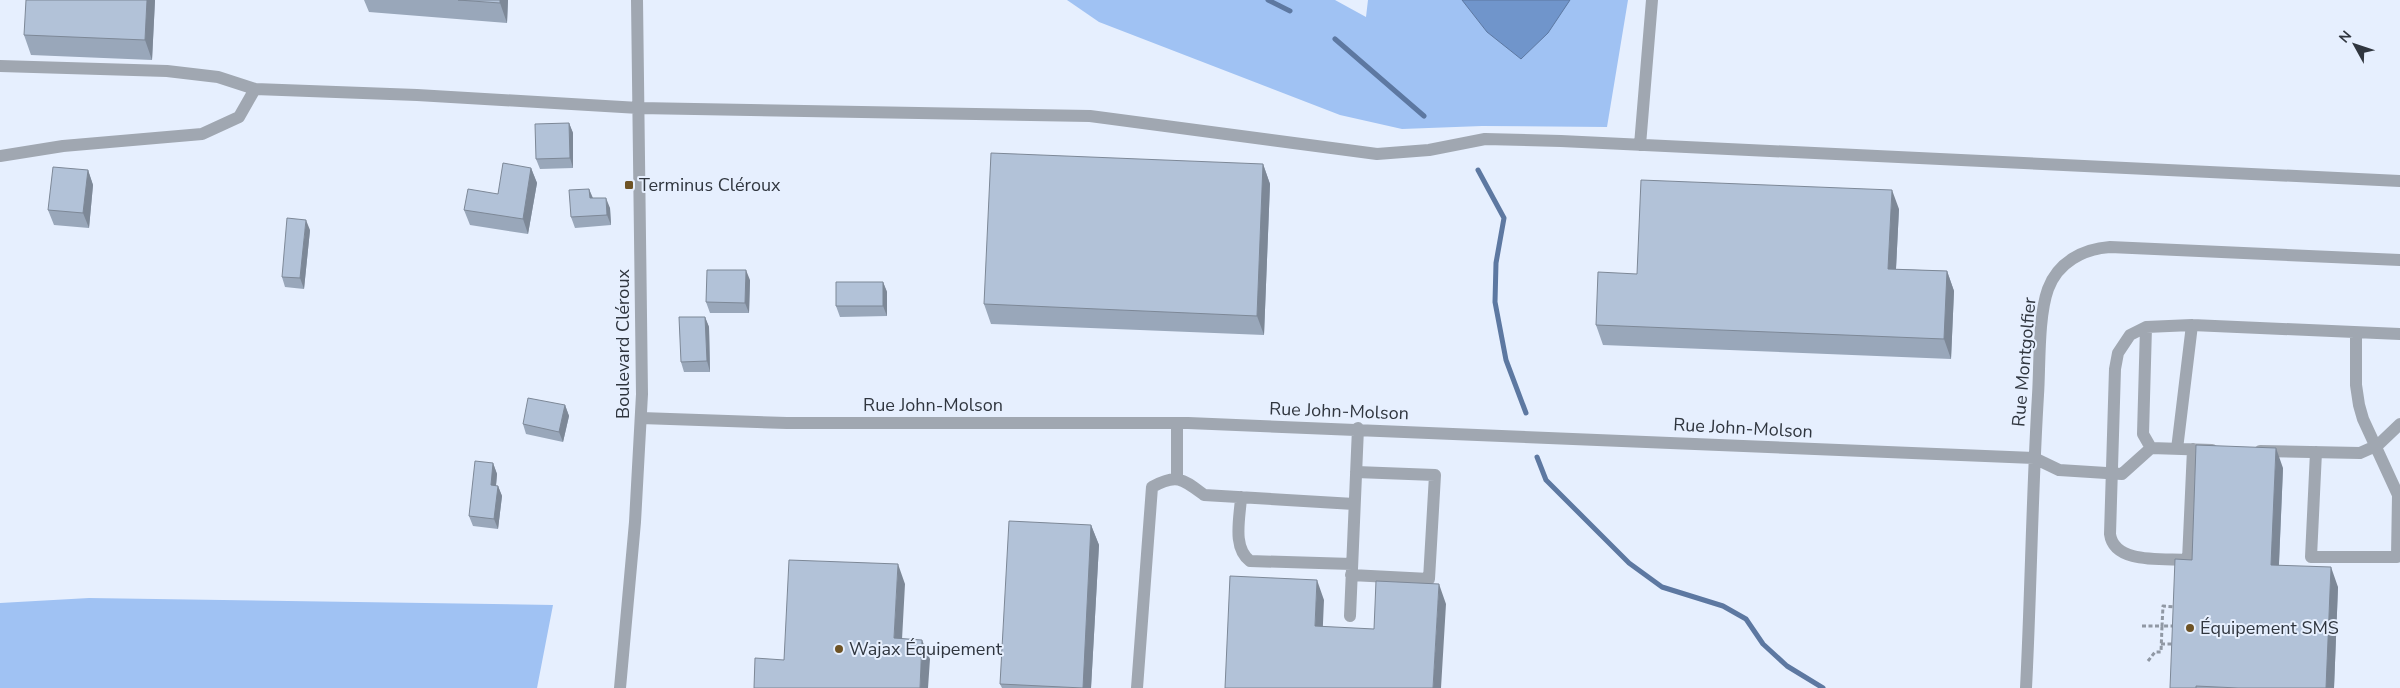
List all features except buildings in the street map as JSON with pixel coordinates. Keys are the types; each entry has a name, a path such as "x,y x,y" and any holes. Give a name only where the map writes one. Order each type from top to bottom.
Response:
{"street":[{"name":"Boulevard Cléroux","path":"620,688 635,522 641,418 637,0"},
{"path":"1640,145 1652,0"},
{"path":"0,66 167,71 218,77 255,89 417,95 639,108 1090,116 1376,154 1429,150 1485,139 2400,181"},
{"path":"0,156 63,146 202,134 239,117 255,89"},
{"name":"Rue Montgolfier","path":"2026,688 2034,458 2045,301 2055,277 2072,259 2083,252 2110,247 2400,260"},
{"path":"2177,449 2192,325"},
{"path":"2193,449 2188,560 2136,557 2127,555 2114,546 2110,534 2115,369 2118,354 2130,335 2146,327 2192,325 2400,334"},
{"path":"2146,327 2144,434 2150,448"},
{"path":"2316,452 2311,557 2397,557 2398,495 2375,446 2359,405 2356,385 2356,333"},
{"name":"Rue John-Molson","path":"641,418 787,423 1177,423 1358,428 2034,458"},
{"path":"1176,478 1177,423"},
{"path":"2250,450 2360,453 2375,446 2400,424"},
{"path":"1350,616 1358,428"},
{"path":"2034,458 2058,470 2122,474 2150,448 2221,450"},
{"path":"1241,497 1239,543 1243,555 1250,561 1429,579 1435,475 1356,472"},
{"path":"1137,688 1152,487 1166,479 1176,478 1189,483 1204,495 1354,504"}],"path":[{"path":"2148,661 2155,652 2161,652 2163,606 2181,608"},
{"path":"2142,626 2180,626"},
{"path":"2161,644 2179,644"}],"shaded area":[{"path":"1067,0 1335,0 1366,17 1368,0 1628,0 1607,127 1482,126 1402,129 1340,115 1099,22"},
{"path":"1462,0 1570,0 1548,33 1521,59 1487,32"},
{"path":"89,598 553,605 537,688 0,688 0,603"}],"waterway":[{"path":"1268,0 1290,11"},
{"path":"1335,39 1424,116"},
{"path":"1478,170 1504,218 1496,263 1495,302 1506,360 1526,413"},
{"path":"1537,457 1546,480 1629,563 1662,587 1723,606 1746,619 1763,644 1787,666 1823,688"}],"place":[{"name":"Terminus Cléroux","path":"629,185"},
{"name":"Équipement SMS","path":"2190,628"},
{"name":"Wajax Équipement","path":"839,649"}]}
